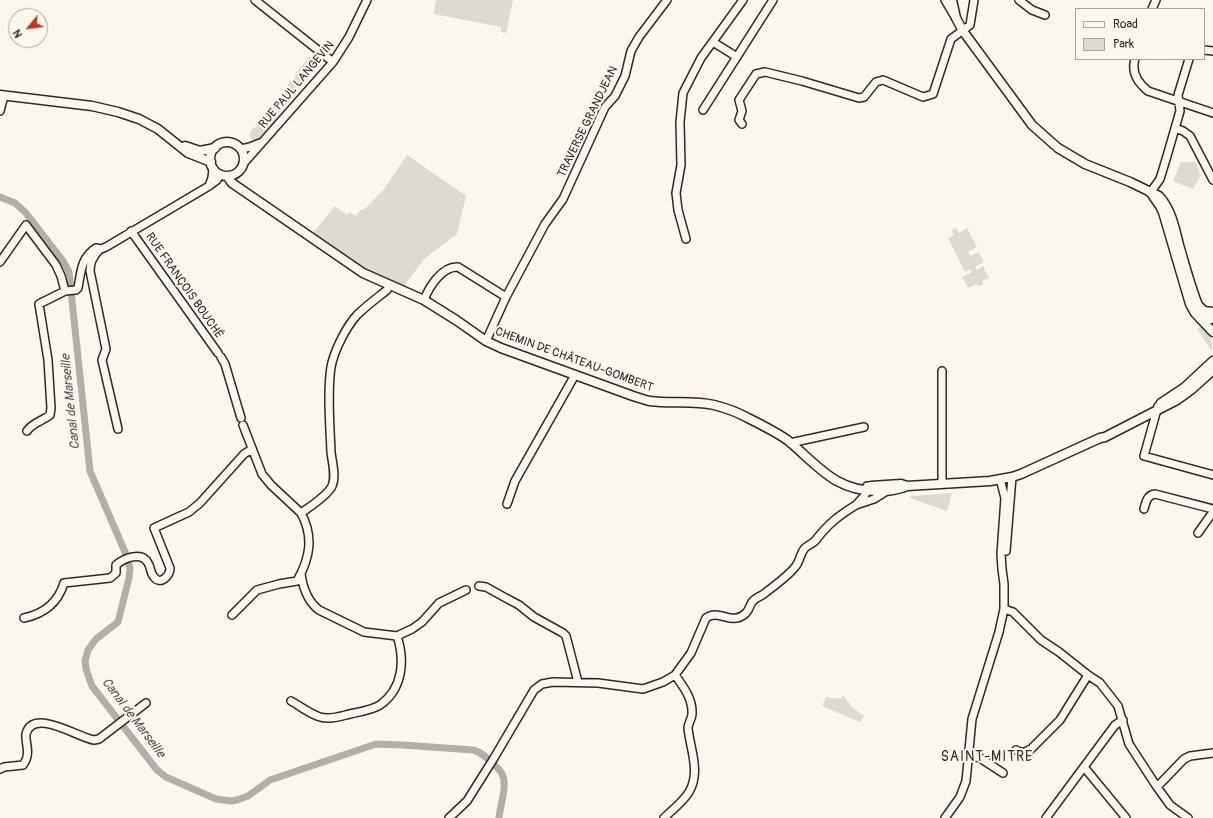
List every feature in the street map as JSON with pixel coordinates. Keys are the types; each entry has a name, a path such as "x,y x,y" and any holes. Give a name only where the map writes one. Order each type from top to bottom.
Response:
{"street":[{"path":"255,0 333,62"},
{"name":"RUE PAUL LANGEVIN","path":"244,163 333,62 349,37 368,0"},
{"name":"TRAVERSE GRANDJEAN","path":"486,341 506,297 545,224 563,199 596,124 605,107 615,96 625,76 631,51 667,0"},
{"path":"686,239 678,210 676,194 681,165 680,122 683,93 701,58 743,0"},
{"path":"702,110 773,0"},
{"path":"945,0 963,31 1023,113 1043,135 1073,158 1141,187 1150,193 1159,196 1165,202 1169,210 1198,305 1204,311 1213,312"},
{"path":"952,0 956,18"},
{"path":"742,124 739,120 742,111 739,100 756,74 765,72 859,98 864,97 876,82 883,80 923,97 933,94 951,39 970,25 974,0"},
{"path":"1018,0 1032,10 1045,15"},
{"path":"713,42 737,57"},
{"path":"1135,60 1133,65 1135,75 1141,86 1148,91 1213,113"},
{"path":"1150,193 1160,179 1180,111 1178,95 1189,60"},
{"path":"0,111 2,96"},
{"name":"CHEMIN DE CHÂTEAU-GOMBERT","path":"2,96 92,106 118,112 145,123 158,130 188,153 218,170 232,183 363,273 424,300 486,341 501,348 650,401 689,402 713,405 733,411 749,418 790,443 824,473 856,489 901,488 907,486 1000,479 1024,473 1105,437 1158,407 1185,387 1213,361"},
{"path":"1175,128 1190,136 1213,180"},
{"name":"CHEMIN DE CHÂTEAU-GOMBERT","path":"172,140 189,148 200,151 215,148"},
{"name":"RUE PAUL LANGEVIN","path":"241,149 250,147 264,140"},
{"path":"239,172 233,175 218,170 211,155 215,148 228,142 235,144 241,149 244,155 244,163 239,172 239,180 243,190"},
{"path":"118,428 102,360 106,350 90,271 90,264 93,256 101,249 209,186 212,178 218,170"},
{"path":"1150,193 1163,212 1190,304 1195,313 1213,332"},
{"path":"0,262 26,226 56,265 65,291"},
{"name":"RUE FRANÇOIS BOUCHÉ","path":"131,231 220,355 227,371 242,421 262,474 276,490 301,513"},
{"path":"27,431 30,425 43,420 50,415 51,408 48,360 39,304 65,291 76,290 78,288 85,257 96,248 101,249"},
{"path":"424,300 445,270 453,266 458,267 506,297"},
{"path":"232,615 257,590 297,581 301,574 310,547 309,531 301,513 318,501 332,487 334,477 330,431 330,386 334,356 347,329 357,316 387,290 390,285"},
{"path":"1200,318 1213,319"},
{"name":"CHEMIN DE CHÂTEAU-GOMBERT","path":"1158,407 1177,400 1213,370"},
{"path":"942,371 942,484"},
{"path":"507,504 515,481 575,375"},
{"path":"1158,407 1144,456 1213,475"},
{"path":"790,443 864,427"},
{"path":"24,618 35,616 54,603 62,592 64,583 110,578 116,573 116,565 132,557 140,556 144,558 148,563 152,576 156,580 161,580 167,577 170,573 170,568 154,528 189,512 200,503 244,454 252,449"},
{"path":"1004,569 1012,477"},
{"path":"945,818 960,797 966,781 972,726 977,716 1002,635 1008,581 1001,554 1005,498 1000,479"},
{"path":"856,505 867,488"},
{"path":"449,818 466,801 489,767 534,690 542,684 553,682 598,683 643,689 663,682 675,675 691,653 706,618 711,614 715,614 730,619 746,613 751,603 755,599 764,594 796,567 805,548 814,542 831,521 856,505 874,499 888,488"},
{"path":"1144,508 1148,497 1151,494 1155,494 1213,508"},
{"path":"1198,533 1213,512"},
{"path":"301,574 303,588 313,606 319,610 364,632 397,636 412,629 422,622 439,603 466,590"},
{"path":"479,586 486,587 519,605 534,617 563,632 566,636 578,682"},
{"path":"1006,609 1013,612 1020,618 1041,640 1100,683 1118,706 1129,744 1157,787 1170,805 1188,818"},
{"path":"291,701 321,718 333,718 360,712 379,705 392,693 400,676 402,662 397,636"},
{"path":"664,818 684,799 690,791 694,777 695,765 688,726 692,715 692,703 675,675"},
{"path":"1016,750 1023,753 1031,749 1060,720 1088,675"},
{"path":"0,769 4,767 24,765 27,756 26,734 30,728 36,724 42,722 51,724 94,740 116,726 146,703"},
{"path":"1046,818 1115,725 1122,720"},
{"path":"1157,787 1184,759 1190,756 1213,752"},
{"path":"970,754 1004,773"},
{"path":"1084,766 1126,818"}],"green space":[{"path":"436,0 513,0 506,33 501,32 501,27 434,14"},
{"path":"310,56 316,62 314,68 308,72 302,84 292,94 264,137 255,143 249,136 252,129 259,125 263,117 268,114 270,109 284,94 288,84 294,79 297,72"},
{"path":"407,155 466,196 457,234 424,259 404,286 363,268 313,233 335,206 347,215 350,212 355,216 362,209 364,210 384,189"},
{"path":"1181,162 1195,162 1201,175 1193,189 1173,181"},
{"path":"956,228 959,233 967,228 977,247 968,252 970,256 979,252 984,262 975,267 977,270 983,266 989,278 982,281 983,284 979,286 977,284 968,288 962,277 972,272 970,269 965,272 948,238 954,235 951,230"},
{"path":"1204,327 1210,336 1212,342 1212,352 1197,328"},
{"path":"952,493 947,511 910,498 910,496"},
{"path":"843,695 853,708 864,716 860,722 822,706 826,697 841,699"}],"waterway":[{"name":"Canal de Marseille","path":"0,197 15,203 25,212 63,261 69,272 90,471 125,552 130,568 118,622 96,639 88,650 85,661 86,669 92,686 157,770 166,777 216,799 231,801 248,796 270,780 376,744 473,750 485,757 499,769 504,779 504,789 499,818"}],"district":[{"name":"SAINT-MITRE","path":"987,757"}]}
